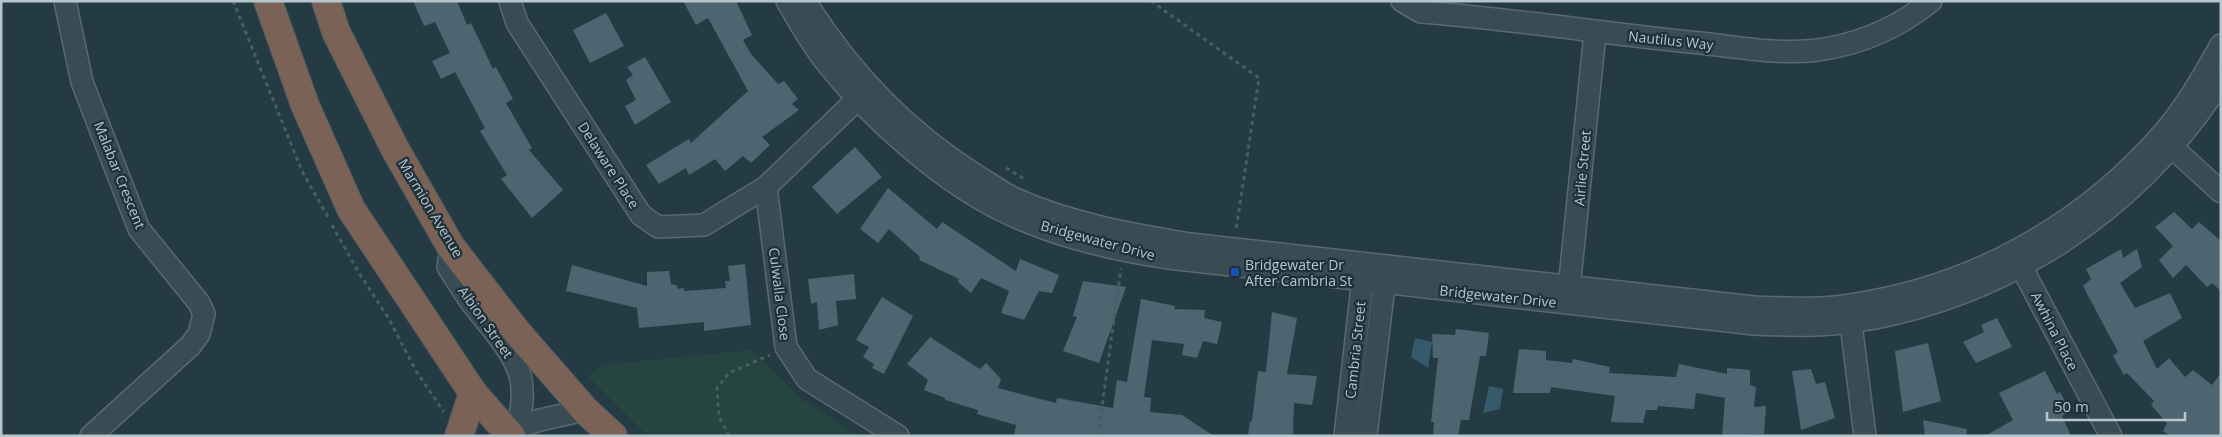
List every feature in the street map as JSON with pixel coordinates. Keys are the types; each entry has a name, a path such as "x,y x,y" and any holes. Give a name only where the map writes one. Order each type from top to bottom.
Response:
{"highway":[{"path":"268,1 305,105 351,209 473,393 509,433"},
{"name":"Marmion Avenue","path":"326,1 336,32 395,149 451,247 517,332 585,410 613,436"},
{"path":"459,436 473,393"}],"street":[{"name":"Malabar Crescent","path":"65,1 82,82 139,229 199,303 204,314 199,334 190,346 92,436"},
{"name":"Delaware Place","path":"510,1 517,23 641,215 658,227 704,225 766,187 864,93"},
{"name":"Bridgewater Drive","path":"787,1 826,62 951,159 1013,197 1061,215 1126,233 1235,248 1363,273"},
{"name":"Bridgewater Drive","path":"805,1 864,93 902,141 984,201 1042,226 1124,250 1168,258 1363,273 1569,294 1666,299 1850,314 1906,312 1947,300 2018,260 2072,237 2103,214 2142,180 2166,142 2221,45"},
{"name":"Nautilus Way","path":"1402,1 1421,12 1595,33 1793,52 1816,50 1869,38 1897,25 1931,1"},
{"name":"Airlie Street","path":"1569,294 1595,33"},
{"name":"Bridgewater Drive","path":"2166,142 2194,120 2221,81"},
{"path":"2166,142 2221,192"},
{"name":"Culwalla Close","path":"766,187 786,347 807,378 898,436"},
{"name":"Albion Street","path":"451,247 448,267 470,302 498,336 515,363 520,378 521,409 509,433"},
{"name":"Awhina Place","path":"2018,260 2111,436"},
{"name":"Cambria Street","path":"1345,436 1363,273"},
{"name":"Cambria Street","path":"1366,436 1385,275"},
{"path":"1850,314 1865,436"},
{"path":"509,433 540,420 585,410"}],"path":[{"path":"1151,1 1260,78 1235,248"},
{"path":"1002,166 1031,183"},
{"path":"1098,436 1124,250"},
{"path":"729,436 719,417 717,388 729,372 786,347"}],"green space":[{"path":"751,350 803,400 859,436 648,436 588,376 602,365"}],"water":[{"path":"1415,338 1432,342 1428,368 1411,357"},
{"path":"1489,386 1503,389 1500,409 1483,413"}],"building":[{"path":"413,1 457,1 467,25 471,23 493,69 496,67 513,99 506,103 532,148 529,150 563,190 532,218 501,179 507,175 480,131 485,128 455,72 441,79 432,61 450,53 435,22 424,26"},
{"path":"683,1 736,1 752,35 743,40 751,54 778,84 784,81 798,99 792,104 799,110 762,137 770,145 751,163 743,156 725,171 715,159 689,175 686,168 659,184 646,165 689,139 691,143 748,91 708,18 696,25"},
{"path":"606,13 624,46 590,63 573,30"},
{"path":"645,57 671,102 635,125 625,106 636,100 626,80 633,75 627,67"},
{"path":"855,147 882,177 837,214 812,187"},
{"path":"888,188 937,229 942,222 1016,271 1020,259 1059,275 1052,293 1039,291 1024,320 1001,313 1009,291 981,278 971,293 958,282 959,279 919,260 920,257 889,229 878,243 860,229"},
{"path":"2174,212 2192,229 2199,222 2221,241 2221,291 2212,283 2207,287 2186,265 2173,278 2159,260 2173,246 2155,227"},
{"path":"2121,249 2123,258 2137,249 2142,267 2120,283 2135,308 2170,293 2182,318 2143,341 2157,369 2169,358 2185,377 2193,370 2212,385 2221,373 2221,436 2170,436 2163,431 2167,423 2151,405 2154,401 2127,373 2124,375 2113,356 2118,352 2083,286 2091,279 2086,269"},
{"path":"745,264 751,325 704,331 704,322 639,328 637,308 566,291 572,265 647,286 647,272 669,271 671,284 676,285 678,289 684,288 684,291 726,288 725,281 730,281 728,266"},
{"path":"854,274 856,299 836,301 838,325 819,330 817,302 811,304 808,279"},
{"path":"1083,281 1126,287 1099,363 1063,351 1077,317 1073,316"},
{"path":"882,297 913,316 884,374 872,368 874,364 863,357 869,347 856,340"},
{"path":"1141,299 1175,306 1174,309 1205,310 1204,318 1222,322 1217,344 1203,341 1197,358 1182,355 1184,344 1152,340 1144,397 1151,398 1150,412 1182,415 1214,436 1014,436 1016,425 977,414 978,410 945,400 945,398 924,390 928,380 907,364 930,337 980,369 986,363 1001,379 998,388 1056,403 1057,398 1113,408 1117,380 1127,382"},
{"path":"1272,312 1297,318 1287,374 1317,376 1312,405 1294,403 1293,436 1248,436 1250,421 1252,421 1258,371 1266,372"},
{"path":"1997,318 2012,347 1976,363 1963,342 1984,332 1981,325"},
{"path":"1456,329 1489,333 1486,356 1480,356 1469,420 1461,420 1458,436 1433,436 1434,422 1431,422 1438,358 1433,358 1432,334 1455,335"},
{"path":"1928,343 1941,401 1903,412 1895,351"},
{"path":"1519,349 1546,351 1546,360 1572,363 1573,359 1610,367 1609,373 1676,377 1679,364 1727,374 1727,368 1750,370 1750,385 1756,387 1754,407 1766,406 1764,434 1722,436 1725,398 1696,393 1694,409 1658,406 1657,410 1646,410 1643,423 1611,422 1615,396 1551,387 1550,393 1513,393"},
{"path":"1811,369 1816,384 1825,382 1835,418 1801,430 1792,371"},
{"path":"2045,371 2057,394 2060,392 2070,411 2062,416 2071,436 1985,436 2013,420 1999,393"},
{"path":"1923,420 1967,429 1966,436 1925,436"}],"place":[{"name":"Bridgewater Dr After Cambria St","path":"1235,272"}]}
